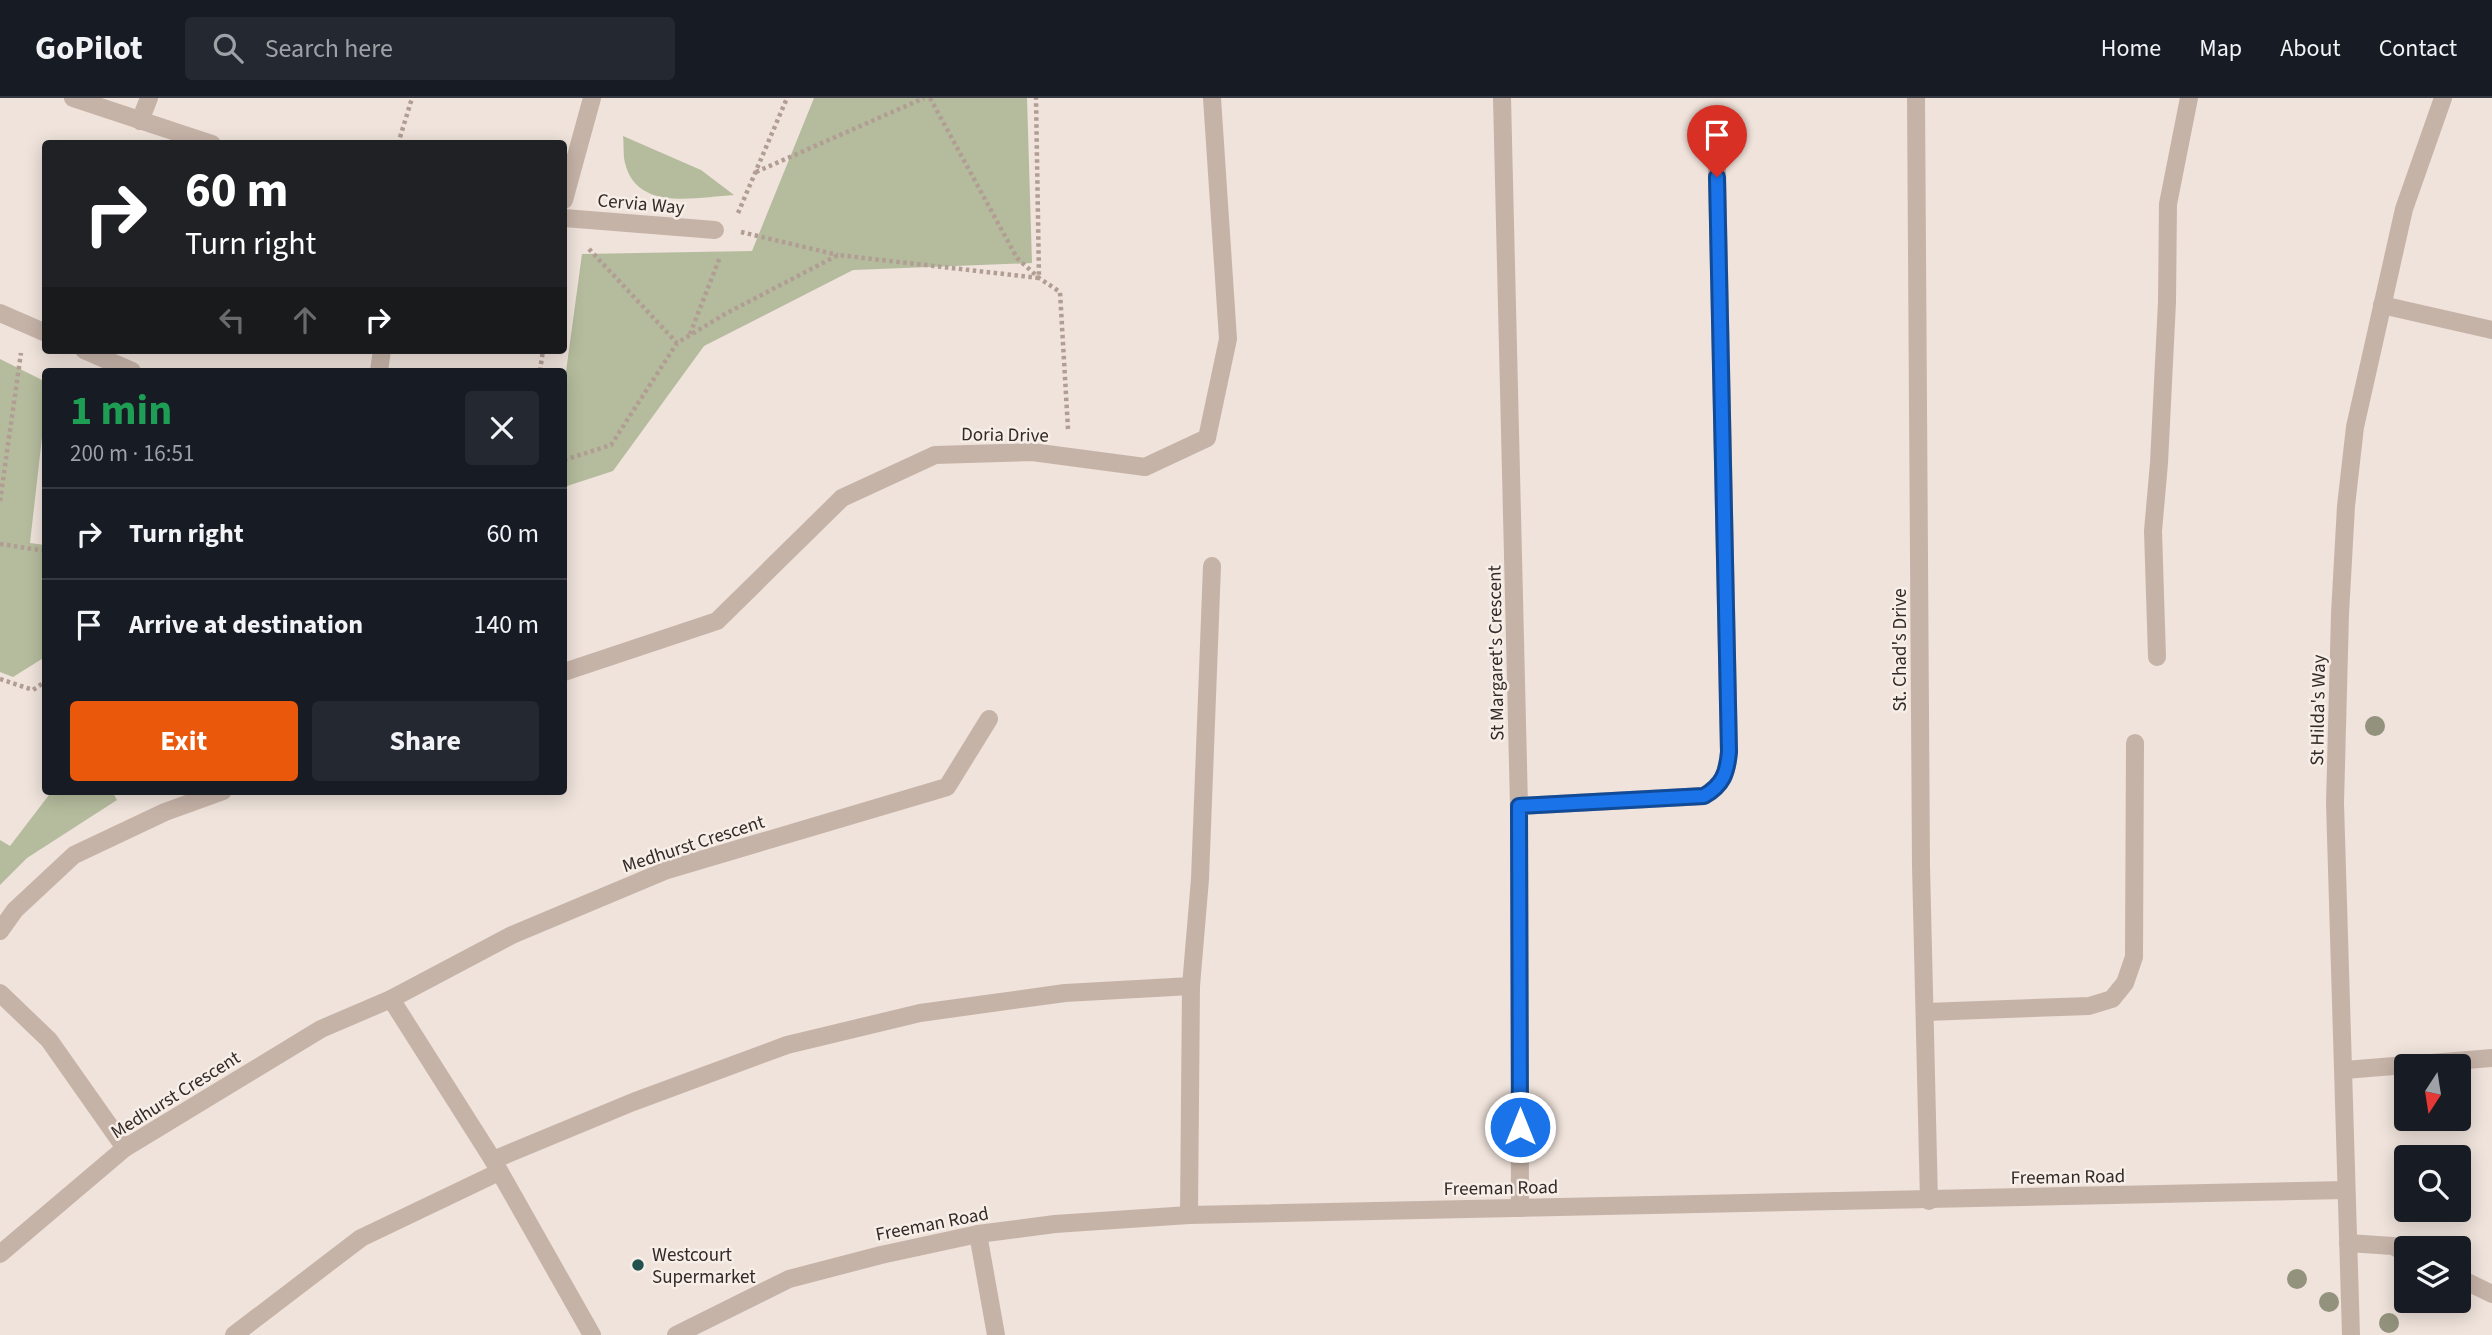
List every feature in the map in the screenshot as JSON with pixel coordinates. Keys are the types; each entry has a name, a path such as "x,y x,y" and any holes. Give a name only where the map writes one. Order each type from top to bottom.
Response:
{"street":[{"path":"73,98 199,140"},
{"path":"140,121 149,98"},
{"path":"567,189 592,98"},
{"name":"Doria Drive","path":"567,671 717,621 842,498 934,455 1032,452 1144,467 1206,438 1228,340 1212,98"},
{"name":"St Margaret's Crescent","path":"1503,98 1519,806 1520,1208"},
{"name":"St. Chad's Drive","path":"1916,98 1921,866 1929,1201"},
{"path":"2157,657 2153,531 2167,302 2168,204 2189,98"},
{"name":"St Hilda's Way","path":"2351,1335 2335,803 2346,506 2355,427 2403,209 2443,98"},
{"path":"1519,806 1704,796 1717,788 1727,772 1729,752 1716,122"},
{"name":"Cervia Way","path":"567,218 723,230"},
{"path":"2382,305 2492,330"},
{"path":"0,313 42,331"},
{"path":"93,354 125,368"},
{"path":"1189,1215 1191,986 1200,879 1212,566"},
{"name":"Medhurst Crescent","path":"0,1254 125,1148 321,1029 391,999 512,935 667,870 947,787 989,719"},
{"path":"1926,1012 2089,1006 2112,999 2125,983 2134,957 2135,743"},
{"path":"0,932 15,910 74,855 165,812 212,795"},
{"path":"233,1335 361,1238 496,1166 633,1102 787,1045 920,1013 1065,993 1191,986"},
{"path":"0,993 49,1041 125,1148"},
{"path":"391,999 496,1166 592,1335"},
{"path":"2345,1070 2492,1058"},
{"name":"Freeman Road","path":"676,1335 789,1279 978,1234 1055,1224 1189,1215 2346,1190"},
{"path":"978,1234 996,1335"},
{"path":"2348,1243 2394,1247"},
{"path":"2471,1284 2492,1294"}],"path":[{"path":"399,140 412,98"},
{"path":"690,335 723,230 755,172 787,98"},
{"path":"755,172 924,98"},
{"path":"930,98 1017,258 1038,278 1060,292 1070,457"},
{"path":"1036,98 1038,278"},
{"path":"723,230 838,255 1038,278"},
{"path":"582,243 677,343"},
{"path":"567,459 611,445 677,343 725,314 838,255"},
{"path":"0,502 24,324"},
{"path":"0,544 42,550"},
{"path":"0,679 33,690 42,684"}],"green space":[{"path":"814,98 1027,98 1032,263 853,270 704,346 613,471 567,486 566,368 582,254 752,251"},
{"path":"623,136 701,170 734,195 670,198 642,189 632,179 625,163"},
{"path":"0,359 42,380 42,437 30,543 42,545 42,659 13,677 0,672"},
{"path":"49,795 114,795 117,800 27,858 0,885 0,840 10,846"}],"place":[{"name":"Westcourt Supermarket","path":"638,1265"}],"route":[{"path":"1520,1127 1519,806 1704,796 1717,788 1727,772 1729,752 1717,177"}]}
